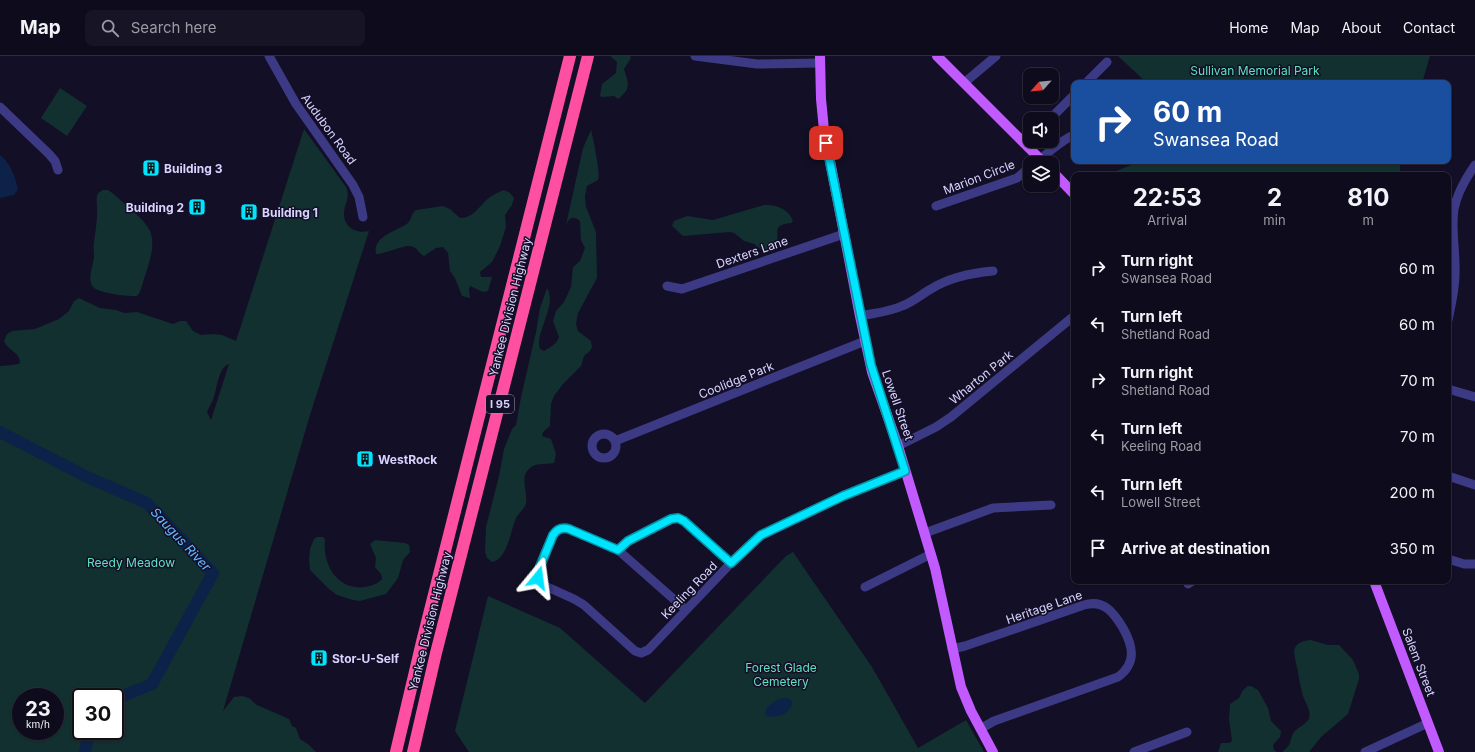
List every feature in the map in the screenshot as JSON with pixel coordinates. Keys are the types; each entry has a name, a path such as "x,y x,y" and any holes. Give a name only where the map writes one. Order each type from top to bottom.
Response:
{"highway":[{"name":"Yankee Division Highway","path":"396,752 422,642 570,56"},
{"name":"Yankee Division Highway","path":"413,752 436,653 588,56"}],"main road":[{"path":"937,56 1023,137"},
{"name":"Lowell Street","path":"820,60 821,99 824,130 872,372 898,446 939,581 952,649 963,693 993,752"},
{"path":"1059,178 1071,191"},
{"name":"Salem Street","path":"1375,584 1439,752"}],"street":[{"name":"Audubon Road","path":"269,56 296,104 354,184 360,197 363,217"},
{"path":"695,56 757,64 820,60"},
{"path":"964,83 996,56"},
{"path":"1089,80 1107,62"},
{"path":"1057,112 1071,98"},
{"path":"0,107 49,154 55,161 58,170"},
{"path":"1046,156 1062,141 1071,136"},
{"path":"1451,303 1455,281 1453,227 1454,210 1460,192 1475,165"},
{"name":"Marion Circle","path":"936,206 1017,178 1023,173"},
{"name":"Dexters Lane","path":"667,286 682,289 844,234"},
{"path":"860,316 900,307 948,280 974,273 993,271"},
{"name":"Wharton Park","path":"898,446 930,430 951,417 1071,318"},
{"name":"Coolidge Park","path":"615,441 865,341"},
{"path":"1451,391 1475,397"},
{"name":"Keeling Road","path":"618,550 569,529 560,529 553,535 538,573 538,580 545,586 580,602 634,650 641,653 648,650 731,563 761,535 843,496 905,471"},
{"path":"1451,477 1475,485"},
{"path":"925,533 992,508 1051,505"},
{"path":"686,610 618,550 628,541 671,519 678,518 684,521 731,563"},
{"path":"865,586 931,554"},
{"path":"1451,560 1464,564 1475,564"},
{"name":"Heritage Lane","path":"952,649 964,647 1084,605 1093,604 1105,607 1112,612 1130,642 1132,652 1130,662 1125,671 1118,677 994,721 980,729"},
{"path":"1365,752 1428,723"},
{"path":"1134,752 1188,732"}],"green space":[{"path":"610,56 630,56 631,58 624,69 628,86 625,92 618,99 614,96 600,96 602,84 616,73 617,62"},
{"name":"Sullivan Memorial Park","path":"1118,56 1430,56 1423,80 1144,80"},
{"path":"60,88 87,106 67,136 41,118"},
{"name":"Reedy Meadow","path":"304,129 346,187 348,198 344,214 346,223 356,231 369,231 310,415 223,711 234,697 242,696 249,698 257,705 289,719 292,726 296,728 300,739 316,752 0,752 0,366 20,363 18,356 4,341 7,334 12,331 35,329 59,319 69,311 74,301 79,298 100,308 125,313 137,312 173,324 180,321 186,321 193,331 201,335 222,335 236,341","holes":["229,364 211,420 207,412 213,400 222,369"]},
{"path":"591,130 599,177 598,180 587,186 585,196 586,207 596,232 597,278 578,313 576,324 578,331 591,341 592,347 584,356 581,366 563,384 554,396 551,404 550,426 543,432 542,436 551,439 556,454 554,463 540,464 530,467 526,473 524,481 526,503 516,518 505,550 497,560 492,562 487,558 485,552 486,527 504,449 512,429 516,425 540,308 547,288 550,295 550,303 539,343 540,349 544,351 555,344 559,337 553,321 556,311 564,302 571,287 573,267 580,261 585,248 581,240 580,221 572,218 566,225 583,148"},
{"path":"1134,164 1400,164 1400,172 1114,172"},
{"path":"103,190 108,190 141,218 152,236 151,254 141,289 137,296 107,293 96,289 91,284 90,276 94,257 97,198 98,193"},
{"path":"504,190 510,193 514,198 512,205 505,215 506,227 500,246 492,262 480,272 481,277 492,277 488,291 483,292 470,286 470,298 462,296 455,278 450,271 448,253 443,247 436,248 424,256 411,246 376,254 376,248 382,238 408,223 416,210 443,206 450,209 460,218 465,217 473,213 490,197"},
{"path":"764,205 773,205 782,208 788,213 793,221 779,227 777,232 777,244 770,252 763,251 754,244 744,241 734,233 730,232 683,236 672,226 674,221 687,216 713,220"},
{"path":"317,537 323,537 325,539 326,558 333,574 347,585 355,587 372,585 382,579 381,574 375,567 376,558 370,544 375,540 405,543 409,545 410,552 403,560 398,578 386,594 360,601 353,600 337,595 310,570 310,549 314,539"},
{"name":"Forest Glade Cemetery","path":"793,552 872,667 918,748 966,720 984,752 469,752 455,731 488,596 560,628 645,703 786,556"},
{"path":"1311,640 1328,645 1339,645 1353,660 1359,674 1359,679 1348,714 1321,737 1309,752 1282,752 1289,744 1294,732 1309,719 1309,710 1303,696 1294,651 1298,644 1303,641"},
{"path":"1248,686 1258,690 1268,708 1271,721 1281,731 1280,737 1273,745 1274,750 1277,752 1218,752 1221,743 1229,743 1232,741 1229,719 1230,704 1239,698 1243,690"}],"water":[{"path":"0,155 12,170 18,189 14,195 0,198"},
{"path":"784,698 792,701 790,709 780,716 767,716 765,713 767,707 777,700"}],"waterway":[{"name":"Saugus River","path":"0,432 87,477 147,503 213,573 152,684 124,695"},
{"name":"Saugus River","path":"85,752 87,740"}],"place":[{"name":"Building 3","path":"151,168"},
{"name":"Building 2","path":"197,207"},
{"name":"Building 1","path":"249,212"},
{"name":"WestRock","path":"365,459"},
{"name":"Stor-U-Self","path":"319,658"}],"route":[{"path":"538,578 538,571 553,535 557,530 562,528 569,529 618,550 628,541 671,519 678,518 684,521 731,563 756,538 761,535 843,496 905,471 871,365 826,143"}]}
